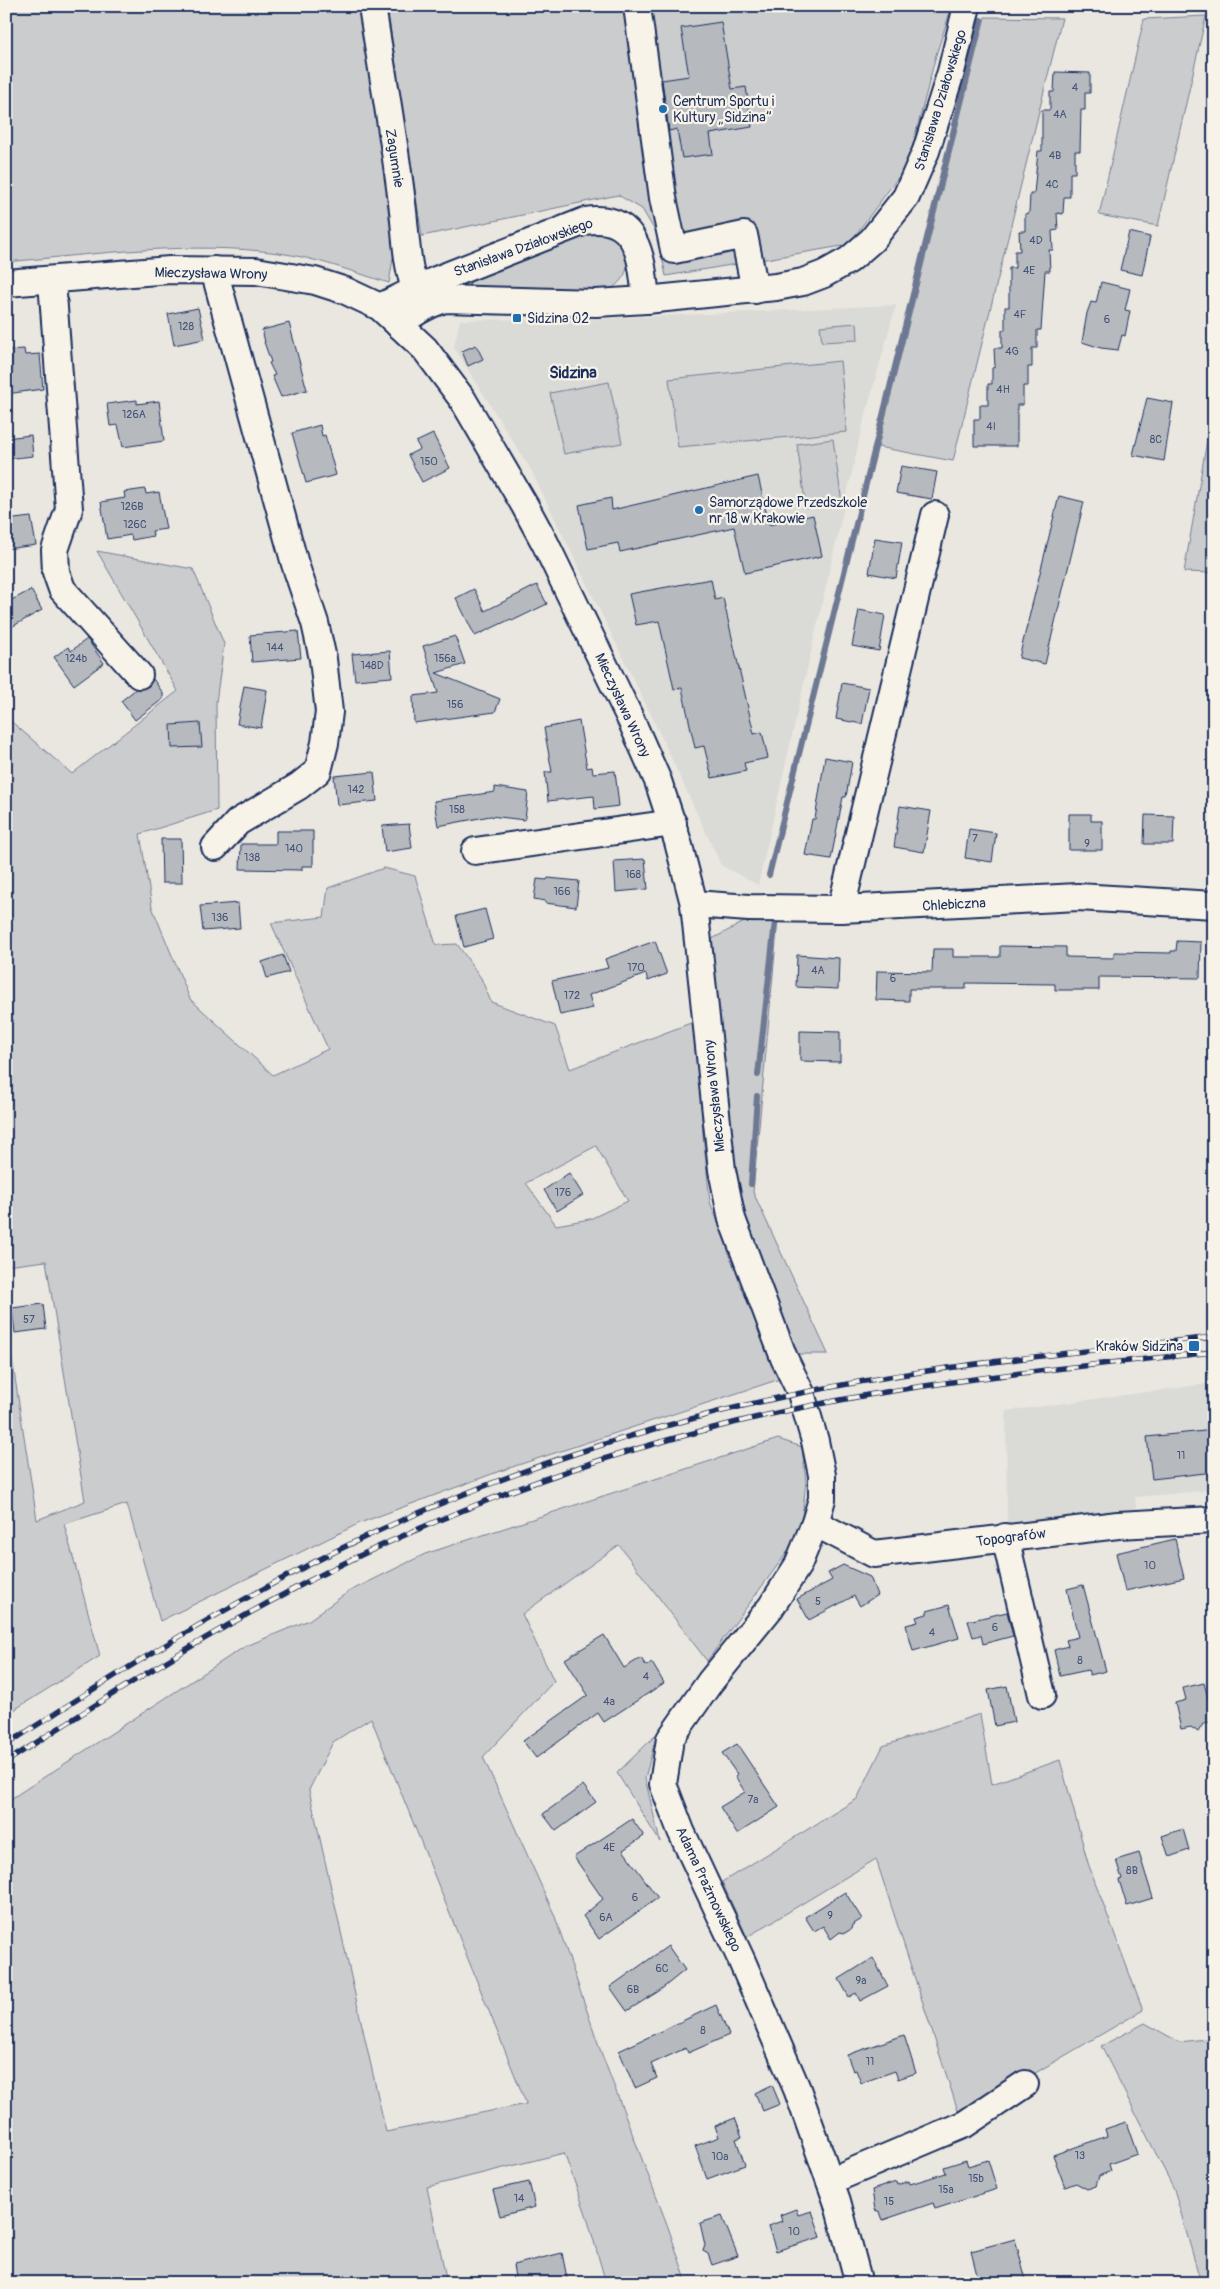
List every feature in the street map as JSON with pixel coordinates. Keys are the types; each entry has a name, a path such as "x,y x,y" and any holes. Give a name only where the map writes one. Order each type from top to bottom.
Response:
{"street":[{"name":"Zagumnie","path":"372,6 402,203 409,274 419,299"},
{"path":"637,6 663,198 674,250 744,235 755,290"},
{"name":"Stanisława Działowskiego","path":"380,307 419,299 464,298 596,303 646,300 755,290 802,282 824,274 849,260 872,240 891,219 906,197 926,150 951,72 967,6"},
{"name":"Stanisława Działowskiego","path":"399,325 410,315 419,299 585,221 597,219 610,220 621,226 635,243 640,256 646,300"},
{"name":"Mieczysława Wrony","path":"6,283 170,270 256,271 315,281 346,291 380,307 425,349 448,378 525,506 631,720 658,781 673,823 694,904 722,1170 732,1219 784,1358 801,1393 815,1441 822,1475 822,1499 816,1524"},
{"path":"214,270 295,564 315,623 323,659 329,712 325,743 318,771 299,786 238,822 216,847"},
{"path":"52,280 69,509 55,550 56,572 62,589 139,675"},
{"path":"841,909 935,515"},
{"path":"475,851 673,823"},
{"name":"Chlebiczna","path":"694,904 749,908 841,909 1078,897 1214,905"},
{"name":"Topografów","path":"816,1524 874,1554 1118,1525 1214,1520"},
{"name":"Adama Prażmowskiego","path":"816,1524 798,1565 771,1607 702,1692 670,1738 663,1784 680,1831 741,1959 798,2089 830,2180 857,2276 856,2283"},
{"path":"1005,1537 1042,1695"},
{"path":"830,2180 965,2124 1024,2084"}],"shaded area":[{"path":"6,6 362,6 396,240 389,283 307,258 279,253 211,248 109,252 6,262"},
{"name":"Centrum Sportu i Kultury „Sidzina”","path":"387,6 952,6 936,55 908,164 848,245 666,276 658,236 642,209 618,195 422,236"},
{"path":"1206,16 1158,226 1099,215 1144,19"},
{"path":"985,17 1062,18 953,461 878,447"},
{"path":"592,231 604,233 614,238 622,245 626,253 628,263 625,273 619,282 609,290 468,287 471,280"},
{"path":"896,305 862,428 758,885 721,865 653,719 531,470 454,347 460,320 598,319"},
{"path":"857,323 858,340 822,342 820,326"},
{"path":"840,361 847,432 678,447 669,379"},
{"path":"609,382 622,443 564,454 550,393"},
{"path":"1214,400 1214,573 1184,572"},
{"path":"833,439 842,503 806,508 797,444"},
{"path":"97,551 193,569 224,644 216,702 217,810 140,834 152,907 190,999 273,1075 328,1049 271,923 324,917 328,888 384,868 415,876 436,945 457,944 481,978 491,1002 555,1026 570,1069 696,1021 703,1134 710,1202 780,1379 500,1471 360,1523 160,1621 127,1504 64,1524 100,1656 6,1715 6,1320 37,1520 85,1501 46,1261 6,1266 6,717 72,774 178,691","holes":["596,1146 628,1201 590,1219 556,1225 526,1183"]},
{"path":"778,920 753,1192 828,1354 793,1354 732,1180 723,1107 712,939 744,922"},
{"path":"1214,1383 1214,1490 1135,1497 1137,1513 1007,1531 1006,1411"},
{"path":"778,1439 802,1447 806,1482 801,1526 788,1551 707,1661 619,1545 522,1614 554,1681 483,1757 554,1914 601,2052 668,2227 687,2283 606,2283 586,2214 564,2153 427,2187 447,2283 6,2283 6,1802 244,1647 309,1620 348,1592 425,1554","holes":["371,1718 526,2104 386,2132 309,1790 333,1742"]},
{"path":"980,1714 992,1784 1060,1760 1088,1863 1143,2010 960,2117 876,1859 747,1937 722,1882 857,1799 883,1746"},
{"path":"657,1734 645,1778 660,1842 617,1773"},
{"path":"1145,2023 1179,2042 1214,2038 1214,2283 1201,2283 1174,2189 1101,2046"}],"building":[{"path":"721,22 732,89 746,87 752,127 710,134 713,154 682,158 677,129 669,131 662,80 689,76 681,28"},
{"path":"1055,72 1090,73 1090,93 1085,93 1085,110 1081,110 1080,151 1075,151 1075,173 1070,173 1070,197 1064,197 1063,214 1057,213 1058,230 1052,231 1053,250 1049,250 1050,271 1045,271 1041,330 1037,330 1037,348 1032,348 1032,367 1028,367 1028,386 1023,386 1023,405 1017,405 1017,446 974,446 974,419 980,419 980,405 988,405 988,384 992,384 992,368 995,367 994,348 1002,348 1002,330 1005,330 1005,307 1009,307 1009,268 1015,268 1015,251 1020,251 1019,231 1025,231 1025,214 1029,213 1030,194 1034,194 1038,151 1042,151 1042,110 1050,110 1050,92 1054,92"},
{"path":"1129,232 1150,237 1142,275 1120,270"},
{"path":"1101,282 1130,289 1125,310 1130,311 1125,336 1122,335 1118,350 1101,348 1082,342 1087,313 1091,302 1096,303"},
{"path":"198,308 205,339 174,345 168,314"},
{"path":"289,323 307,390 281,397 272,376 275,375 269,363 271,362 262,330"},
{"path":"476,345 483,359 468,366 462,351"},
{"path":"24,349 25,355 40,354 43,389 6,394 6,350"},
{"path":"1147,398 1173,403 1164,461 1133,455"},
{"path":"137,400 137,404 159,401 164,441 123,447 118,425 110,426 107,404"},
{"path":"320,425 322,436 325,435 336,475 306,483 292,433"},
{"path":"433,434 450,468 422,482 408,455 420,449 416,442"},
{"path":"31,435 33,456 6,459 6,438"},
{"path":"901,466 937,472 932,499 896,493"},
{"path":"758,476 769,525 813,515 822,556 745,573 734,527 620,552 618,543 588,549 579,505 611,498 612,510"},
{"path":"145,489 146,494 159,492 166,529 152,531 153,536 132,540 131,535 107,539 101,502 125,498 124,492"},
{"path":"1059,496 1084,502 1045,664 1019,658"},
{"path":"31,517 36,545 6,549 6,520"},
{"path":"875,538 902,542 896,578 869,573"},
{"path":"711,579 715,600 723,598 754,734 762,732 768,758 744,763 746,771 712,778 704,746 695,748 682,688 674,689 659,621 636,625 629,594"},
{"path":"537,585 547,604 475,636 456,598 474,589 485,611"},
{"path":"31,590 42,610 6,630 6,603"},
{"path":"859,610 885,615 879,651 852,646"},
{"path":"298,631 301,658 252,662 250,635"},
{"path":"455,636 465,664 436,673 500,699 495,712 414,723 413,696 438,693 423,646"},
{"path":"87,639 104,663 74,685 54,657 68,647 71,651"},
{"path":"390,651 392,677 355,680 352,654"},
{"path":"153,679 163,693 163,699 135,720 121,701 136,689 149,686"},
{"path":"842,683 869,688 862,724 836,719"},
{"path":"244,686 267,690 261,728 237,724"},
{"path":"579,721 587,768 592,767 593,773 615,771 619,806 595,809 594,796 548,801 545,772 552,772 544,728"},
{"path":"200,723 202,747 172,748 171,725"},
{"path":"825,757 852,762 846,797 843,797 831,859 805,855 812,819 815,819"},
{"path":"374,772 377,801 337,805 334,776"},
{"path":"495,787 528,792 525,820 490,816 438,826 434,801 495,792"},
{"path":"900,806 931,811 924,852 894,847"},
{"path":"1069,814 1091,814 1091,821 1102,821 1102,850 1069,850"},
{"path":"1145,815 1174,816 1173,844 1144,844"},
{"path":"409,824 412,848 385,852 382,826"},
{"path":"969,829 996,833 992,862 965,858"},
{"path":"276,831 313,831 313,866 302,866 302,870 240,869 241,844 276,844"},
{"path":"161,839 181,839 182,883 162,883"},
{"path":"645,859 648,889 616,892 614,861"},
{"path":"548,878 579,881 576,907 545,903 545,901 534,899 537,879 547,880"},
{"path":"238,903 240,928 203,931 200,906"},
{"path":"485,909 493,939 464,947 456,916"},
{"path":"655,941 667,974 648,981 646,974 589,995 593,1008 560,1015 552,981 608,968 605,959"},
{"path":"1177,941 1201,942 1200,978 1099,977 1099,990 1055,990 1055,984 966,983 966,989 909,989 909,1001 876,1000 877,971 932,972 933,949 953,949 953,957 1000,957 1000,946 1066,947 1066,957 1114,958 1114,952 1171,953 1171,951 1176,951"},
{"path":"283,955 289,972 267,978 262,962"},
{"path":"797,955 839,958 838,989 796,987"},
{"path":"800,1031 840,1032 840,1062 800,1061"},
{"path":"569,1173 583,1195 557,1211 544,1190"},
{"path":"43,1304 46,1329 15,1333 12,1308"},
{"path":"1214,1430 1214,1472 1152,1479 1147,1437"},
{"path":"1175,1539 1184,1578 1125,1591 1116,1553"},
{"path":"843,1565 870,1577 877,1595 860,1606 854,1596 809,1620 797,1599 832,1580 828,1573"},
{"path":"1083,1585 1106,1671 1090,1675 1088,1670 1060,1676 1054,1650 1068,1646 1066,1640 1078,1637 1067,1589"},
{"path":"949,1605 959,1638 913,1651 906,1625 918,1622 916,1617 927,1614 927,1611"},
{"path":"1007,1612 1013,1636 983,1644 981,1635 973,1637 968,1621"},
{"path":"604,1635 624,1668 641,1658 646,1666 652,1663 664,1683 604,1722 598,1713 536,1758 523,1741 588,1695 565,1659"},
{"path":"1204,1683 1214,1721 1203,1724 1198,1732 1191,1727 1181,1729 1175,1703 1186,1700 1183,1688"},
{"path":"1007,1686 1014,1722 995,1726 988,1690"},
{"path":"737,1744 779,1807 737,1834 720,1807 745,1792 735,1776 737,1774 722,1753"},
{"path":"583,1785 596,1802 556,1831 543,1814"},
{"path":"632,1819 644,1836 623,1850 658,1898 599,1939 583,1916 603,1899 574,1857"},
{"path":"1183,1829 1189,1850 1169,1857 1162,1836"},
{"path":"1139,1853 1153,1898 1127,1906 1119,1880 1122,1879 1116,1860"},
{"path":"845,1892 862,1919 852,1925 851,1929 845,1933 840,1932 831,1939 823,1926 814,1931 805,1917"},
{"path":"668,1946 685,1970 659,1991 627,2011 610,1987"},
{"path":"873,1958 888,1986 860,2001 856,1993 849,1997 839,1979"},
{"path":"716,2005 729,2035 688,2053 686,2048 651,2064 657,2078 635,2088 619,2051"},
{"path":"904,2035 916,2073 898,2079 895,2071 861,2083 856,2070 853,2071 847,2055"},
{"path":"772,2085 780,2104 763,2111 755,2093"},
{"path":"735,2118 742,2137 736,2139 745,2165 707,2179 695,2146 719,2137 715,2126"},
{"path":"1126,2122 1137,2154 1109,2164 1111,2171 1099,2176 1096,2186 1087,2189 1076,2183 1065,2187 1053,2155 1107,2136 1105,2129"},
{"path":"966,2160 968,2166 988,2160 997,2189 935,2209 933,2203 883,2220 880,2212 875,2210 872,2190 896,2182 897,2185 909,2181 910,2184 946,2173 944,2167"},
{"path":"529,2182 535,2207 500,2216 493,2190"},
{"path":"796,2209 798,2215 812,2211 821,2237 776,2251 768,2226 782,2221 780,2215"},
{"path":"722,2216 738,2256 712,2265 708,2254 703,2251 705,2245 700,2223"},
{"path":"1015,2239 1027,2283 979,2283 971,2251"},
{"path":"562,2253 568,2283 516,2283 513,2265"}],"waterway":[{"path":"769,875 981,20"},
{"path":"758,1075 775,922"},
{"path":"751,1184 757,1096"}],"railway":[{"path":"6,1745 182,1635 318,1560 365,1537 459,1496 555,1460 702,1416 808,1391 981,1363 1214,1337"},
{"path":"6,1762 182,1652 316,1577 425,1526 557,1475 704,1430 854,1397 981,1378 1214,1352"}],"place":[{"name":"Centrum Sportu i Kultury „Sidzina”","path":"663,109"},
{"name":"Sidzina 02","path":"517,318"},
{"name":"Samorządowe Przedszkole nr 18 w Krakowie","path":"699,510"},
{"name":"Kraków Sidzina","path":"1194,1346"}],"district":[{"name":"Sidzina","path":"573,372"}]}
